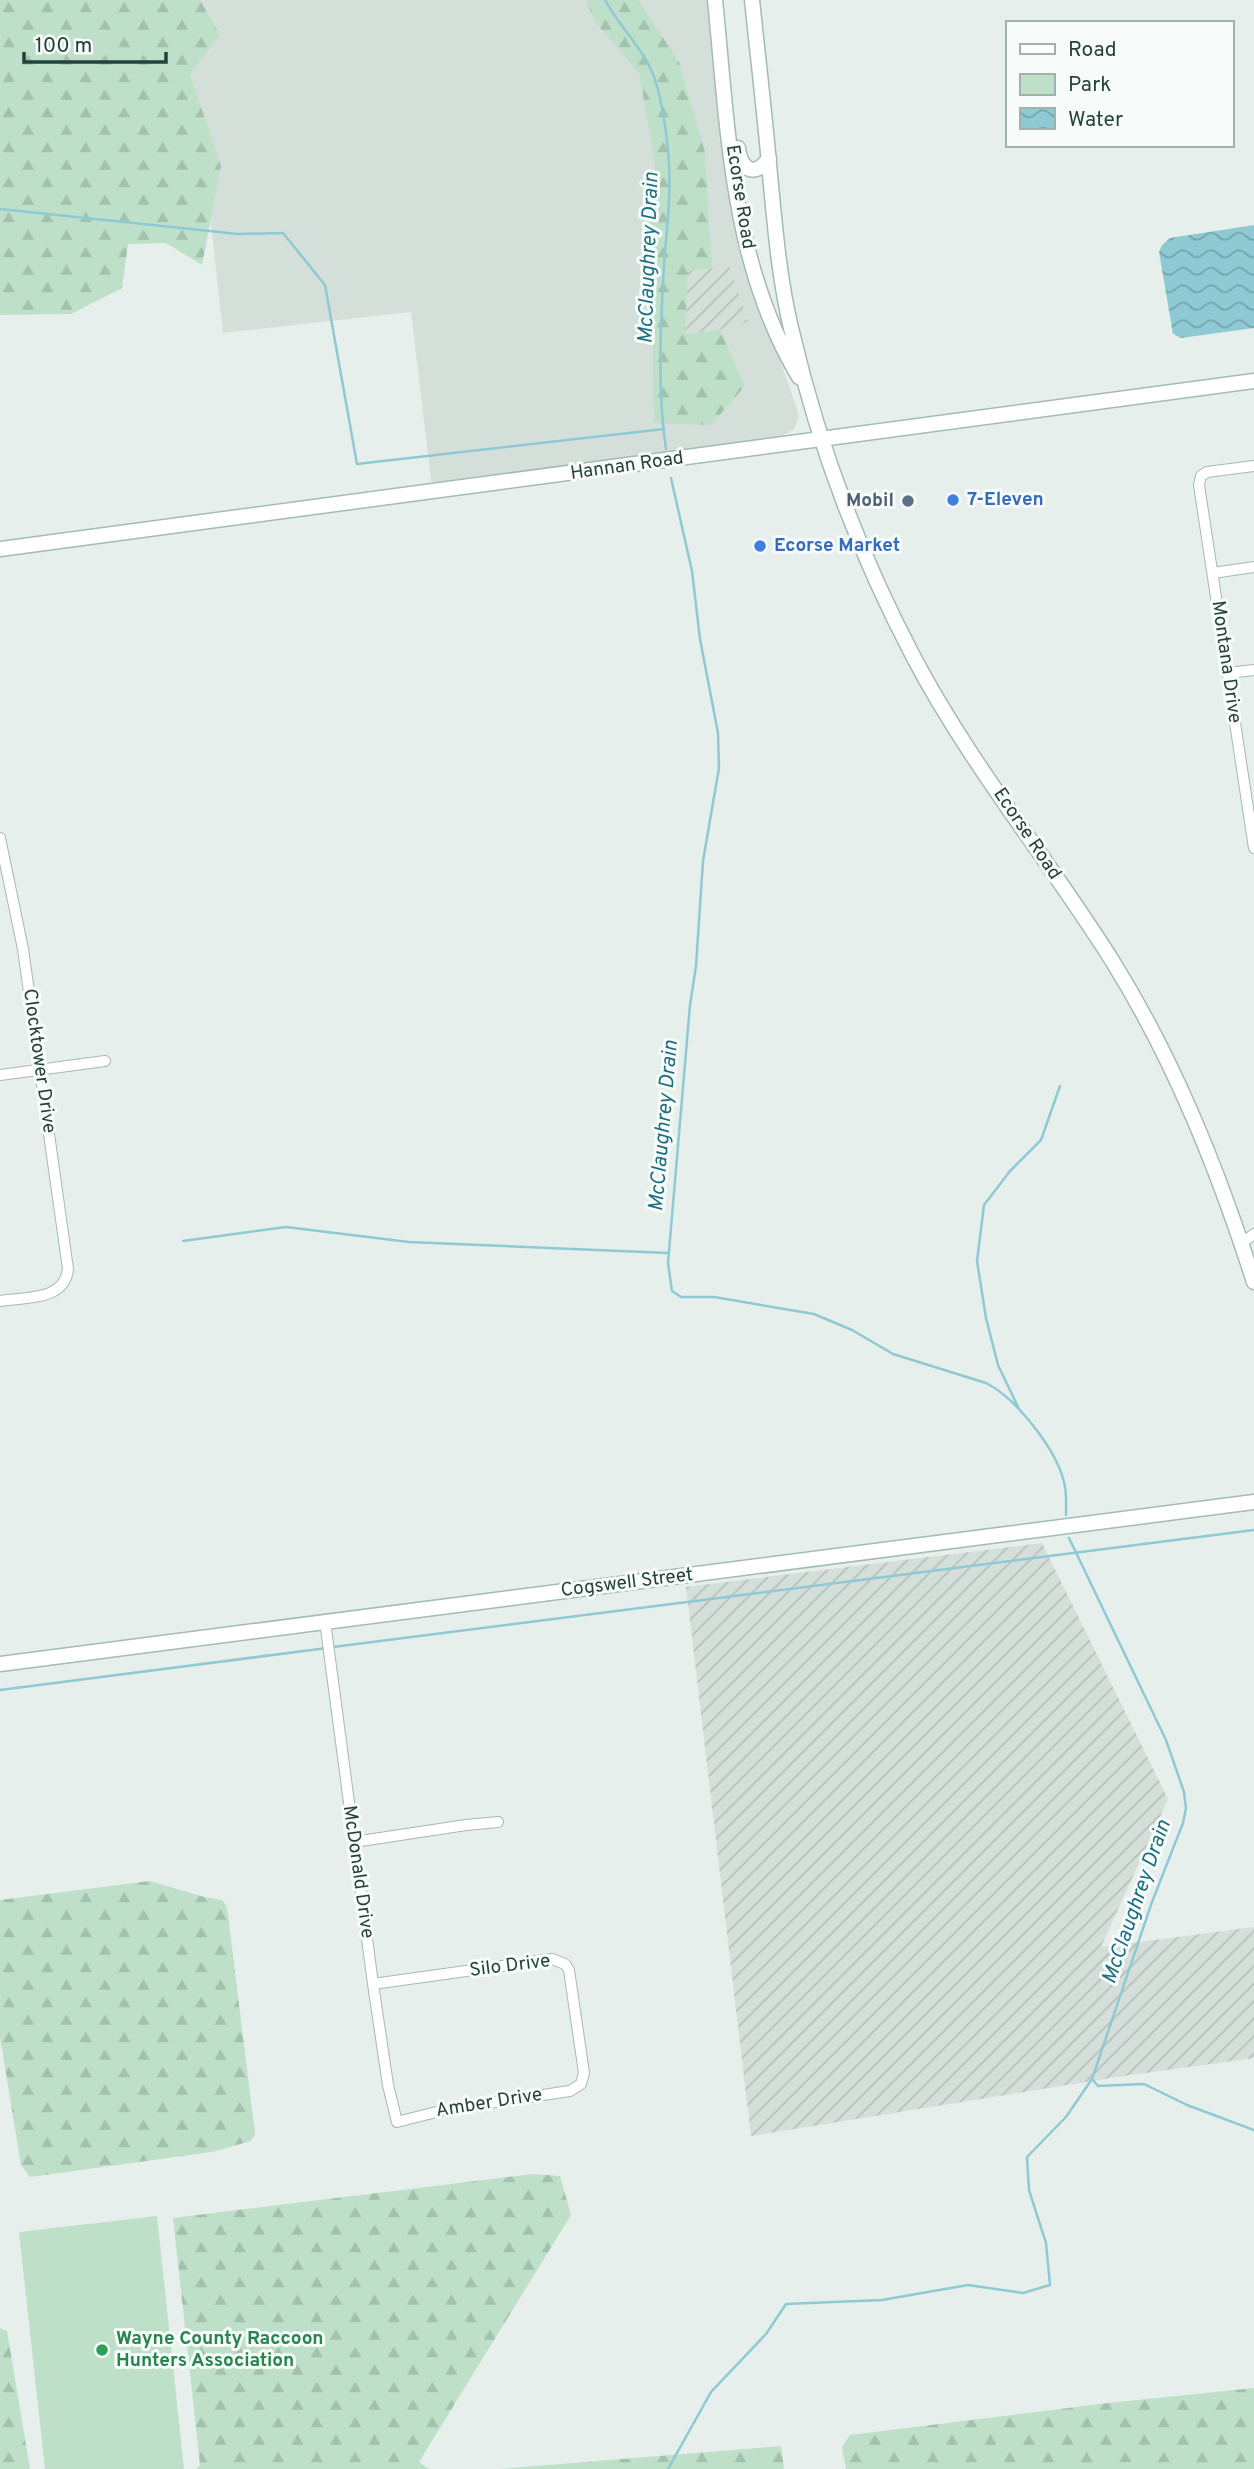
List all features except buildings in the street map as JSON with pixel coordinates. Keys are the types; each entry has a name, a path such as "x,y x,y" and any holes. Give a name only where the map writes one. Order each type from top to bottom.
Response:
{"street":[{"name":"Ecorse Road","path":"715,0 737,206 747,249 776,333 804,384"},
{"name":"Ecorse Road","path":"752,0 782,279 804,384 821,440 875,579 914,658 957,729 1112,960 1160,1045 1248,1243 1254,1282"},
{"path":"722,62 730,76 741,164 746,168 758,168 769,158"},
{"name":"Hannan Road","path":"0,549 1254,381"},
{"name":"Montana Drive","path":"1254,466 1208,471 1201,476 1199,485 1254,848"},
{"path":"1213,573 1254,567"},
{"path":"1228,673 1254,670"},
{"name":"Clocktower Drive","path":"0,838 20,926 68,1263 64,1285 51,1293 0,1301"},
{"path":"0,1074 105,1061"},
{"path":"1248,1243 1254,1234"},
{"name":"Cogswell Street","path":"0,1664 1254,1502"},
{"name":"McDonald Drive","path":"325,1621 373,1984 388,2085 397,2122"},
{"path":"354,1842 498,1822"},
{"name":"Silo Drive","path":"373,1984 559,1960 569,1970 571,1981 584,2073 581,2084"},
{"name":"Amber Drive","path":"397,2122 447,2109 570,2091 581,2084"}],"shaded area":[{"path":"0,0 710,0 761,306 799,416 794,429 782,436 432,487 411,312 223,333 201,132"},
{"path":"729,266 748,321 737,327 685,335 688,271"},
{"path":"1042,1543 1168,1799 1101,1947 1254,1927 1254,2058 1117,2077 751,2136 686,1587"}],"green space":[{"path":"0,0 200,0 220,35 190,74 221,166 202,265 166,243 128,244 122,288 71,314 0,315"},
{"path":"586,0 638,0 679,62 705,152 712,268 688,271 685,334 720,330 745,386 711,425 654,423 652,286 648,255 655,163 639,73 595,22"},
{"path":"150,1881 222,1900 227,1907 255,2134 251,2141 212,2152 30,2177 21,2165 0,2037 0,1900"},
{"path":"532,2174 560,2176 571,2215 419,2462 429,2469 196,2469 200,2465 173,2218"},
{"name":"Wayne County Raccoon Hunters Association","path":"157,2216 184,2469 45,2469 19,2232"},
{"path":"0,2328 7,2331 30,2469 0,2469"},
{"path":"1254,2388 1254,2469 846,2469 842,2447 850,2435"},
{"path":"781,2446 784,2469 500,2469"}],"water":[{"path":"1254,225 1254,328 1181,338 1173,334 1159,252 1162,245 1170,238"}],"waterway":[{"name":"McClaughrey Drain","path":"605,0 653,74 665,127 669,185 660,366 666,449"},
{"path":"0,209 238,234 283,233 325,285 357,464 664,429"},
{"name":"McClaughrey Drain","path":"671,478 692,571 700,639 718,733 719,768 703,861 696,966 690,1005 668,1263 672,1291 681,1297 714,1297 814,1314 852,1330 893,1354 986,1383 1010,1400 1044,1440 1060,1469 1065,1486 1066,1515"},
{"path":"1019,1409 998,1365 986,1318 977,1261 984,1205 1010,1171 1041,1140 1060,1086"},
{"path":"183,1241 286,1227 409,1242 668,1253"},
{"path":"333,1647 1254,1530"},
{"path":"668,2469 711,2392 766,2334 786,2304 882,2300 968,2285 1023,2293 1050,2285 1046,2243 1029,2190 1027,2157 1066,2117 1092,2079 1186,1808 1184,1792 1166,1740 1069,1538"},
{"path":"0,1690 327,1648"},
{"name":"McClaughrey Drain","path":"1092,2079 1098,2086 1144,2084 1187,2105 1254,2130"}],"place":[{"name":"7-Eleven","path":"953,500"},
{"name":"Mobil","path":"908,501"},
{"name":"Ecorse Market","path":"760,546"},
{"name":"Wayne County Raccoon Hunters Association","path":"102,2350"}]}
